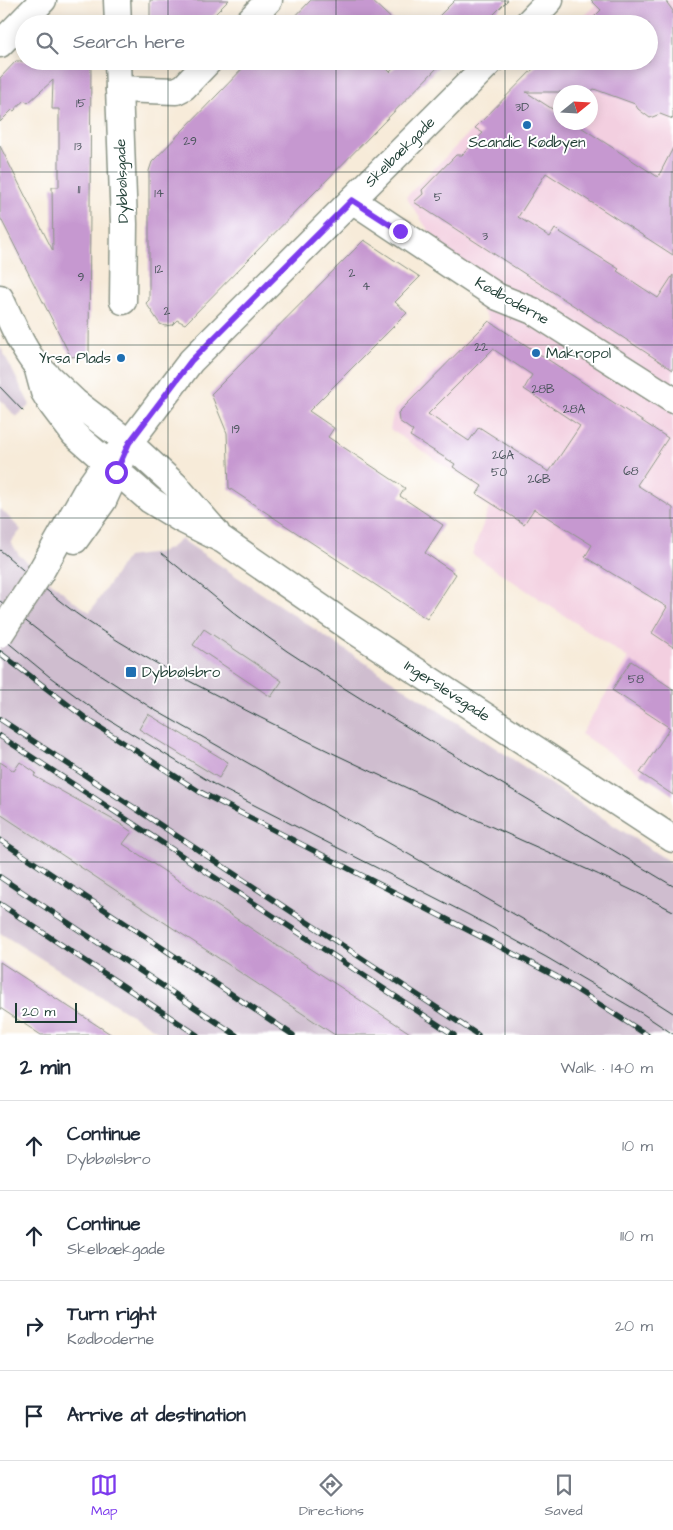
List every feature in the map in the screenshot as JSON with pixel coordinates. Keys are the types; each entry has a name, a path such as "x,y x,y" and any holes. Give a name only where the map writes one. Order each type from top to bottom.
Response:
{"street":[{"path":"28,15 43,0"},
{"path":"117,0 118,15"},
{"path":"255,15 269,0"},
{"path":"536,15 550,0"},
{"path":"0,44 15,29"},
{"name":"Dybbølsgade","path":"118,70 124,224 123,301"},
{"path":"119,89 176,91 184,87 200,70"},
{"name":"Skelbækgade","path":"129,443 191,361 482,70"},
{"name":"Kødboderne","path":"352,200 498,297 533,311 673,400"},
{"name":"Ingerslevsgade","path":"0,298 20,338 37,366 74,402 129,443 175,485 223,540"},
{"name":"Ingerslevsgade","path":"37,366 44,392 52,406 74,434 150,500 179,518 223,540 357,633 673,839"},
{"path":"0,634 40,573 87,490 111,467 129,443"}],"shaded area":[{"path":"600,0 673,0 673,795 581,734 628,658 472,554 489,508 478,500 476,487 390,429 394,411 488,319 406,197 531,70 658,70 658,15 585,15"},
{"path":"0,346 30,405 16,417 0,399"},
{"path":"0,508 21,530 11,542 19,555 76,603 90,612 127,557 157,553 169,549 181,539 341,647 673,864 673,1035 164,1035 0,933"}],"building":[{"path":"150,0 229,0 214,15 150,15"},
{"path":"311,0 371,0 387,15 297,15"},
{"path":"455,0 508,0 493,15 440,15"},
{"path":"591,0 665,0 673,11 673,119 660,114 650,118 638,109 635,104 598,90 598,85 553,85 553,92 526,92 553,109 553,130 585,130 658,177 673,148 673,255 546,173 518,217 550,237 555,229 619,269 617,271 658,298 673,275 673,370 414,202 423,194 422,190 456,155 462,155 483,133 475,128 532,70 658,70 658,15 596,15 601,10"},
{"path":"15,62 15,70 91,70 89,355 71,357 0,217 0,146 53,251 52,187 59,187 59,109 52,109 53,80 28,103 24,100 0,122 0,78"},
{"path":"241,70 388,70 390,72 392,70 435,70 185,324 177,320 172,325 165,326 160,324 146,303 149,300 149,171 152,162"},
{"path":"364,240 420,277 395,302 407,313 309,411 334,428 328,437 405,488 400,496 443,525 425,553 456,574 427,619 229,488 227,433 211,394"},
{"path":"489,321 668,438 637,485 673,508 673,647 652,633 667,607 585,557 592,545 534,509 524,524 477,494 482,486 453,467 455,464 410,436 413,431 399,421 398,413","holes":["493,349 532,375 524,389 580,426 549,472 479,427 469,441 428,414"]},
{"path":"204,629 282,681 271,697 193,645"},
{"path":"631,661 673,689 673,795 640,773 670,728 612,690"},
{"path":"148,714 228,762 219,778 139,729"},
{"path":"0,762 14,771 20,762 36,773 34,776 119,823 132,832 123,844 413,1035 335,1035 0,814"},
{"path":"0,962 112,1035 41,1035 0,1008"}],"tram line":[{"path":"0,387 23,411"},
{"path":"0,550 42,587 87,621 171,671 335,754 447,807 617,883 673,911"},
{"path":"161,553 238,616 336,683 673,886"},
{"path":"0,601 67,653 153,709 556,938 673,1013"},
{"path":"0,636 50,677 103,716 215,785 469,915 546,957 643,1014 673,1034"}],"railway":[{"path":"0,653 88,720 200,792 557,977 647,1035"},
{"path":"0,719 478,1035"},
{"path":"0,736 454,1035"},
{"path":"0,840 293,1035"},
{"path":"0,877 236,1035"},
{"path":"0,904 197,1035"}],"place":[{"name":"Scandic Kødbyen","path":"527,125"},
{"name":"Makropol","path":"536,353"},
{"name":"Yrsa Plads","path":"121,358"},
{"name":"Dybbølsbro","path":"131,672"}],"route":[{"path":"116,472 129,443 191,361 352,200 400,231"}]}
